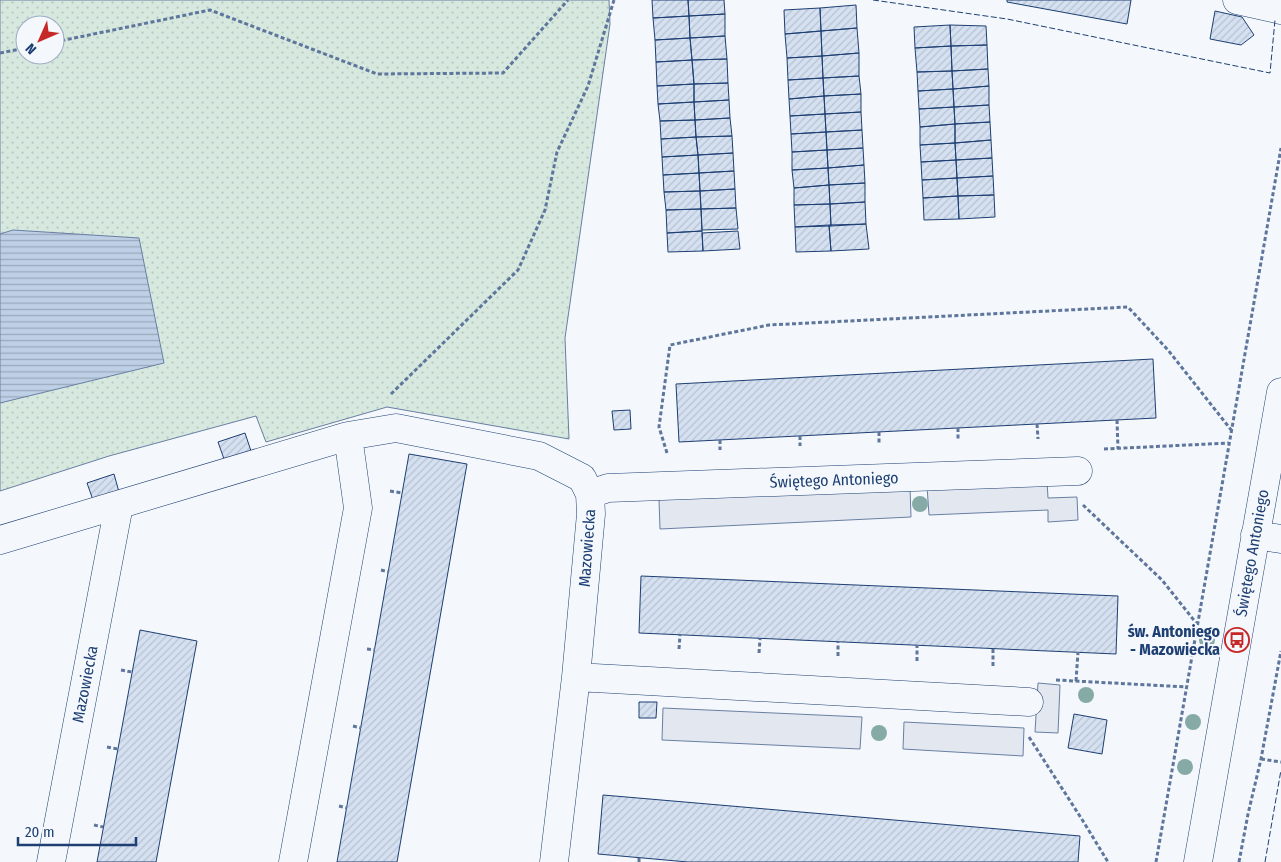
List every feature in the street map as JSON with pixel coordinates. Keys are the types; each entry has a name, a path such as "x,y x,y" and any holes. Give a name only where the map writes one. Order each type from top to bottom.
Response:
{"street":[{"path":"1237,0 1281,10"},
{"name":"Świętego Antoniego","path":"1198,862 1268,537 1281,392"},
{"name":"Mazowiecka","path":"0,540 348,436 396,428 539,456 582,478 590,494 591,514 576,677 554,862"},
{"path":"293,862 358,508 348,436"},
{"name":"Świętego Antoniego","path":"590,494 608,488 1078,471"},
{"name":"Mazowiecka","path":"51,862 119,505"},
{"path":"576,677 1028,702"}],"path":[{"path":"65,40 210,10 377,74 503,73 568,0"},
{"path":"390,394 518,270 545,210 556,152 588,86 614,0"},
{"path":"0,54 15,50"},
{"path":"1156,862 1281,148"},
{"path":"670,462 659,427 670,345 769,325 1128,307 1168,350 1232,431"},
{"path":"1117,420 1118,448"},
{"path":"1197,624 1162,580 1081,502 1077,451 1229,443"},
{"path":"1239,862 1281,651"},
{"path":"1076,681 1078,652"},
{"path":"1028,702 1028,739 1108,862"},
{"path":"1261,759 1281,762"}],"shaded area":[{"path":"0,0 609,0 610,24 565,338 569,439 387,407 266,442 256,416 109,456 0,491"},
{"path":"1047,481 1048,498 1077,497 1078,520 1048,522 1048,510 929,515 927,486"},
{"path":"910,487 911,517 660,529 659,499"},
{"path":"1038,683 1060,685 1058,733 1035,732"},
{"path":"663,708 862,717 860,749 662,740"},
{"path":"904,722 1024,728 1023,756 903,749"}],"water":[{"path":"13,230 139,238 164,363 0,403 0,234"}],"building":[{"path":"652,0 688,0 689,16 653,18"},
{"path":"688,0 724,0 725,14 689,16"},
{"path":"1007,0 1131,0 1127,24 1007,2"},
{"path":"856,5 857,28 821,31 820,8"},
{"path":"820,8 821,31 785,34 784,10"},
{"path":"1215,11 1242,17 1254,35 1241,45 1210,39"},
{"path":"725,14 725,36 690,38 689,16"},
{"path":"689,16 690,38 655,40 653,18"},
{"path":"950,25 951,46 915,48 914,27"},
{"path":"950,25 986,26 987,45 951,46"},
{"path":"857,28 859,53 822,56 821,31"},
{"path":"821,31 822,56 787,58 785,34"},
{"path":"725,36 727,59 692,60 690,38"},
{"path":"690,38 692,60 656,62 655,40"},
{"path":"987,45 988,69 952,71 951,46"},
{"path":"951,46 952,71 917,72 915,48"},
{"path":"859,53 859,76 823,78 822,56"},
{"path":"822,56 823,78 788,80 787,58"},
{"path":"727,59 728,83 694,84 692,60"},
{"path":"692,60 694,84 657,86 656,62"},
{"path":"988,69 989,86 953,89 952,71"},
{"path":"952,71 953,89 918,91 917,72"},
{"path":"859,76 861,94 824,96 823,78"},
{"path":"823,78 824,96 789,99 788,80"},
{"path":"728,83 729,100 694,102 694,84"},
{"path":"694,84 694,102 658,104 657,86"},
{"path":"989,86 989,105 954,107 953,89"},
{"path":"953,89 954,107 919,109 918,91"},
{"path":"861,94 861,112 825,114 824,96"},
{"path":"824,96 825,114 790,116 789,99"},
{"path":"729,100 730,118 695,120 694,102"},
{"path":"694,102 695,120 660,121 658,104"},
{"path":"989,105 990,122 955,124 954,107"},
{"path":"954,107 955,124 920,127 919,109"},
{"path":"861,112 862,130 826,132 825,114"},
{"path":"825,114 826,132 791,134 790,116"},
{"path":"730,118 732,136 696,137 695,120"},
{"path":"695,120 696,137 661,139 660,121"},
{"path":"990,122 991,140 955,143 955,124"},
{"path":"955,124 955,143 920,145 920,127"},
{"path":"862,130 863,148 827,150 826,132"},
{"path":"826,132 827,150 792,152 791,134"},
{"path":"732,136 733,153 698,155 696,137"},
{"path":"696,137 698,155 662,157 661,139"},
{"path":"991,140 992,158 956,160 955,143"},
{"path":"955,143 956,160 921,162 920,145"},
{"path":"863,148 864,165 828,168 827,150"},
{"path":"827,150 828,168 792,170 792,152"},
{"path":"733,153 734,171 699,173 698,155"},
{"path":"698,155 699,173 663,175 662,157"},
{"path":"992,158 993,176 957,178 956,160"},
{"path":"956,160 957,178 922,180 921,162"},
{"path":"864,165 865,183 829,185 828,168"},
{"path":"828,168 829,185 794,188 792,170"},
{"path":"734,171 735,189 700,191 699,173"},
{"path":"699,173 700,191 664,192 663,175"},
{"path":"993,176 994,195 958,196 957,178"},
{"path":"957,178 958,196 923,198 922,180"},
{"path":"865,183 865,202 830,204 829,185"},
{"path":"829,185 830,204 794,205 794,188"},
{"path":"735,189 736,208 701,209 700,191"},
{"path":"700,191 701,209 666,210 664,192"},
{"path":"994,195 995,217 959,219 958,196"},
{"path":"958,196 959,219 924,220 923,198"},
{"path":"865,202 866,224 831,226 830,204"},
{"path":"830,204 831,226 795,227 794,205"},
{"path":"736,208 738,229 702,230 701,209"},
{"path":"701,209 702,231 667,233 666,210"},
{"path":"866,224 869,249 831,251 829,225"},
{"path":"829,225 831,251 796,252 795,227"},
{"path":"702,231 703,251 668,252 667,233"},
{"path":"738,231 740,249 703,251 702,233"},
{"path":"1153,359 1156,418 679,442 676,384"},
{"path":"630,410 631,429 614,430 612,411"},
{"path":"245,433 251,451 224,459 218,442"},
{"path":"409,454 467,464 397,862 337,862"},
{"path":"114,474 119,492 93,500 87,483"},
{"path":"641,576 1118,596 1116,654 639,633"},
{"path":"140,630 197,641 156,862 97,862"},
{"path":"639,702 657,702 656,718 639,718"},
{"path":"1074,714 1107,720 1102,754 1068,748"},
{"path":"603,795 1080,836 1078,862 688,862 598,854"}],"fence":[{"path":"873,0 1007,19 1270,73 1275,20"},
{"path":"1265,862 1281,770"}],"place":[{"name":"św. Antoniego - Mazowiecka","path":"1237,640"}]}
